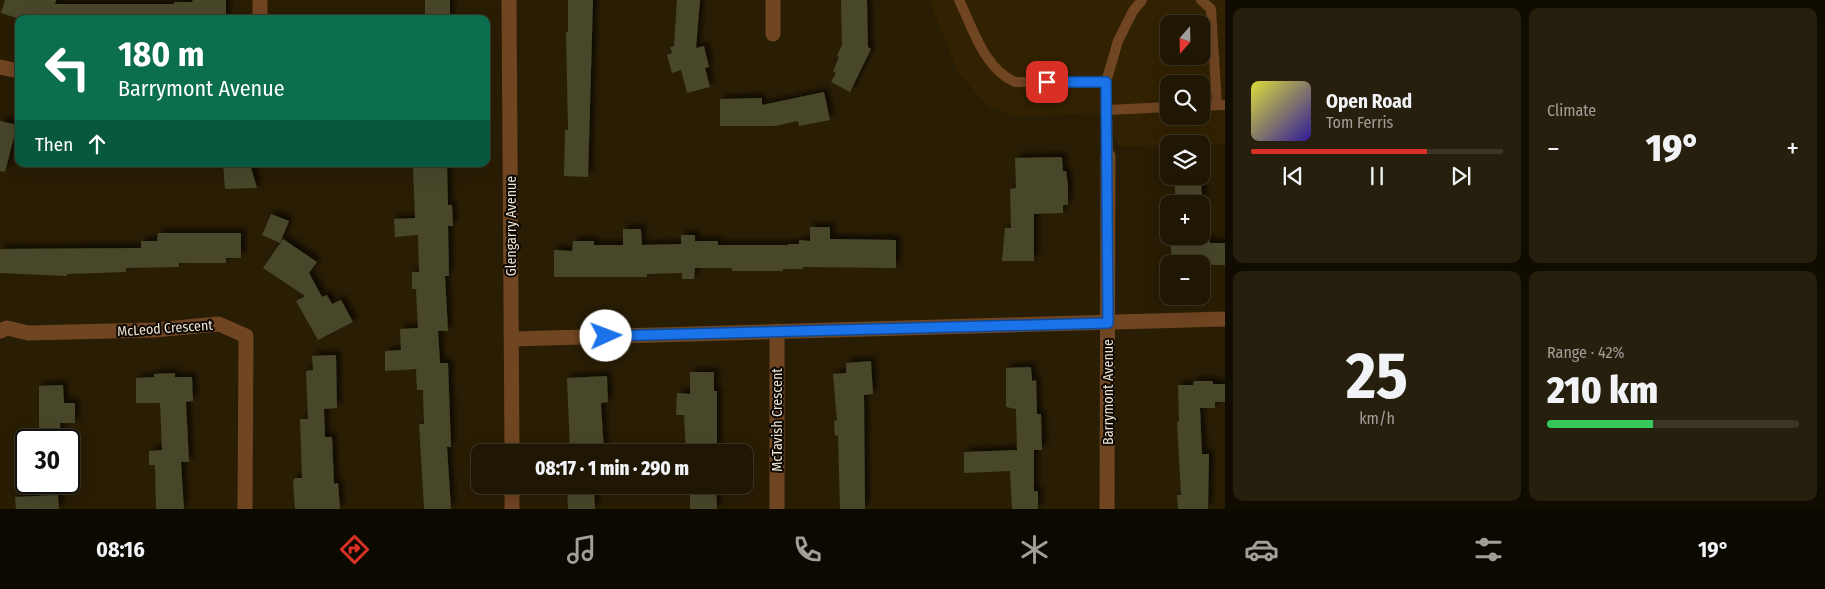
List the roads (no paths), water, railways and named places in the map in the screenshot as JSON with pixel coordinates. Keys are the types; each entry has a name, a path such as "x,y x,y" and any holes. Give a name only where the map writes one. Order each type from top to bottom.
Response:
{"street":[{"path":"260,0 260,15"},
{"name":"Glengarry Avenue","path":"509,0 512,444"},
{"path":"773,0 773,34"},
{"path":"0,67 15,70"},
{"name":"Barrymont Avenue","path":"1107,509 1108,156"},
{"path":"512,339 1225,319"},
{"name":"McLeod Crescent","path":"0,330 7,328 28,333 154,330 220,324 246,336 245,509"},
{"name":"McTavish Crescent","path":"777,331 777,509"},
{"path":"512,494 512,509"}],"lane":[{"path":"959,0 993,68 1003,77 1015,82 1106,82"},
{"path":"1108,156 1106,82 1118,41 1132,11 1142,0"},
{"path":"1201,0 1211,9 1221,105"},
{"path":"1108,110 1160,107"}]}
